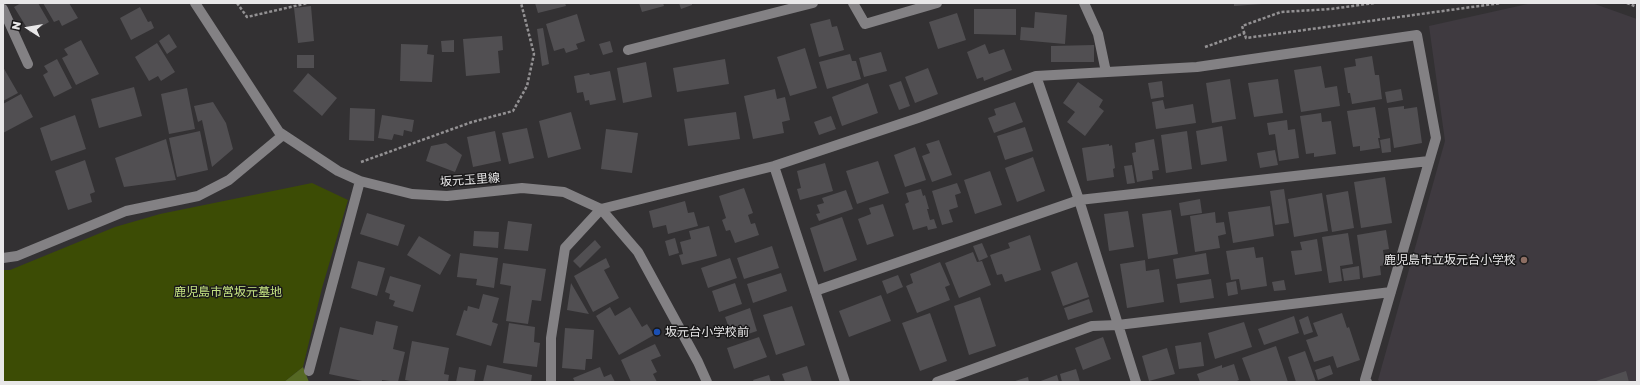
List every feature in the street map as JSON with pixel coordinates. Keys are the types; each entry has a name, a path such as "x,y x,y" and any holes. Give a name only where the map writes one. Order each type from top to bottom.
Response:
{"street":[{"name":"坂元玉里線","path":"195,3 279,132 338,171 360,181 412,194 447,196 522,188 564,192 601,209 638,252 708,382"},
{"path":"628,50 813,3"},
{"path":"853,3 865,24 937,3"},
{"path":"1084,3 1098,34 1106,72"},
{"path":"3,9 28,64"},
{"path":"551,382 551,338 565,248 601,209 774,166 918,118 1036,76 1197,67 1417,35 1436,138 1364,381"},
{"path":"1036,76 1079,200 1136,382"},
{"path":"3,258 17,256 126,212 198,196 229,180 283,135"},
{"path":"815,291 1079,200 1429,162"},
{"path":"774,166 845,382"},
{"path":"309,371 360,181"},
{"path":"937,382 1092,326 1118,325 1391,292"}],"path":[{"path":"237,3 247,17 308,3"},
{"path":"338,171 472,122 514,111 527,86 534,54 521,3"},
{"path":"1374,3 1331,9 1281,12 1242,26 1246,38 1501,3"},
{"path":"1628,3 1637,7"},
{"path":"1204,47 1245,34"}],"shaded area":[{"name":"鹿児島市立坂元台小学校","path":"1532,3 1592,3 1637,19 1637,382 1380,382 1378,380 1445,141 1429,26"}],"green space":[{"name":"鹿児島市営坂元墓地","path":"312,183 348,200 322,288 303,367 284,382 3,382 3,270 10,270 115,227 160,214"},
{"path":"303,367 309,382 284,382"}],"building":[{"path":"21,3 38,3 49,22 30,33 14,7"},
{"path":"43,3 69,3 78,18 62,26 59,20 54,22"},
{"path":"535,3 565,3 566,6 538,13"},
{"path":"639,3 663,3 664,6 642,12"},
{"path":"679,3 692,3 692,5 681,9"},
{"path":"1234,3 1262,3 1262,4 1234,6"},
{"path":"311,6 314,41 298,43 294,8"},
{"path":"140,7 148,22 151,21 154,28 131,40 120,18"},
{"path":"974,9 1016,9 1016,35 974,34"},
{"path":"1035,12 1067,15 1065,44 1020,40 1021,27 1034,28"},
{"path":"957,13 966,40 938,49 929,22"},
{"path":"577,14 585,41 576,44 578,49 566,53 564,48 554,51 546,24"},
{"path":"830,19 832,27 837,26 844,50 819,57 810,24"},
{"path":"543,28 549,64 542,66 537,29"},
{"path":"169,34 177,47 167,54 159,41"},
{"path":"502,36 503,50 498,51 500,73 466,76 463,39"},
{"path":"81,40 99,74 76,85 62,58 68,55 64,49"},
{"path":"454,40 454,52 442,52 441,41"},
{"path":"610,41 613,52 603,55 599,44"},
{"path":"157,43 175,72 161,81 158,76 149,81 135,57"},
{"path":"401,44 428,45 427,54 434,55 432,82 400,81"},
{"path":"985,44 989,54 1004,49 1012,70 984,81 983,77 977,79 967,52"},
{"path":"1094,45 1094,62 1051,62 1051,46"},
{"path":"805,48 817,88 790,96 777,57"},
{"path":"881,52 887,71 864,77 859,58"},
{"path":"850,54 852,61 856,61 861,79 827,89 819,62"},
{"path":"297,55 314,55 314,68 297,68"},
{"path":"1372,56 1375,75 1379,75 1382,99 1352,104 1350,93 1348,93 1344,68 1356,66 1355,59"},
{"path":"57,59 72,88 54,97 43,75 48,72 44,66"},
{"path":"725,59 729,84 677,92 673,68"},
{"path":"646,62 652,97 623,103 617,68"},
{"path":"1321,66 1325,88 1337,86 1340,106 1301,112 1294,70"},
{"path":"3,67 18,93 3,101"},
{"path":"928,68 938,94 915,103 905,77"},
{"path":"610,71 616,100 590,105 589,100 585,101 583,92 577,93 574,76 589,73 590,75"},
{"path":"308,73 337,98 322,116 293,91"},
{"path":"1230,79 1236,119 1212,123 1206,83"},
{"path":"1278,79 1283,113 1254,117 1248,83"},
{"path":"901,81 910,106 899,110 889,85"},
{"path":"1162,81 1164,97 1151,99 1148,83"},
{"path":"1078,82 1103,100 1099,107 1104,111 1085,136 1067,122 1075,112 1063,103"},
{"path":"868,83 878,113 842,126 832,97"},
{"path":"134,87 142,116 99,128 91,99"},
{"path":"187,88 195,129 169,134 161,94"},
{"path":"775,89 777,99 785,97 790,120 782,122 784,133 753,139 744,96"},
{"path":"1401,89 1403,100 1387,103 1385,92"},
{"path":"21,94 33,117 3,133 3,104"},
{"path":"1163,100 1165,109 1193,104 1196,123 1156,129 1152,102"},
{"path":"213,102 226,123 233,149 212,167 202,120 198,122 194,106"},
{"path":"1015,102 1023,122 994,133 988,118 996,115 994,109"},
{"path":"1404,106 1404,109 1417,107 1422,143 1394,148 1388,108"},
{"path":"1375,107 1380,138 1378,138 1380,148 1360,151 1360,146 1353,147 1347,111"},
{"path":"350,108 375,109 374,141 349,140"},
{"path":"571,112 581,149 548,158 539,121"},
{"path":"736,112 740,139 688,146 684,119"},
{"path":"1321,113 1322,122 1331,121 1336,154 1314,157 1314,153 1306,154 1300,116"},
{"path":"75,115 86,149 51,161 40,128"},
{"path":"382,115 414,120 412,132 404,130 403,136 394,134 392,140 378,138"},
{"path":"831,116 836,129 819,135 814,122"},
{"path":"1287,120 1288,130 1295,129 1299,158 1279,161 1275,134 1269,135 1267,123"},
{"path":"1222,126 1227,161 1201,165 1196,131"},
{"path":"1025,127 1033,151 1005,160 997,136"},
{"path":"527,128 534,158 509,164 502,133"},
{"path":"606,129 638,133 632,173 601,169"},
{"path":"200,131 208,170 177,177 169,138"},
{"path":"495,131 501,161 473,167 467,137"},
{"path":"1187,131 1192,169 1166,173 1161,135"},
{"path":"1390,138 1391,152 1382,153 1380,140"},
{"path":"166,139 176,180 124,187 115,158"},
{"path":"1154,139 1159,170 1152,171 1153,179 1137,182 1132,153 1136,152 1135,143"},
{"path":"939,140 952,175 932,182 922,156 930,153 926,144"},
{"path":"446,143 462,155 455,172 426,161 431,146"},
{"path":"1109,144 1109,146 1112,145 1115,168 1113,169 1114,177 1087,181 1082,148"},
{"path":"915,147 926,180 905,187 894,155"},
{"path":"1275,150 1278,165 1260,168 1257,153"},
{"path":"1033,157 1045,191 1017,202 1005,168"},
{"path":"85,160 95,192 90,194 92,202 68,210 55,171"},
{"path":"878,161 889,193 857,204 846,171"},
{"path":"825,163 833,191 800,200 797,189 801,188 797,171"},
{"path":"1132,165 1135,183 1127,184 1124,166"},
{"path":"990,171 1002,205 975,214 964,180"},
{"path":"1385,177 1392,223 1361,228 1354,182"},
{"path":"957,183 961,193 955,195 958,207 949,210 953,222 942,225 932,191"},
{"path":"744,188 753,213 748,215 751,224 755,223 759,235 735,243 730,230 726,231 722,220 726,218 719,196"},
{"path":"921,189 923,196 925,195 930,220 934,219 937,228 928,230 927,226 913,230 905,204 909,202 906,193"},
{"path":"1284,189 1289,223 1275,225 1270,191"},
{"path":"846,190 853,209 819,221 816,214 820,213 817,205 824,203 822,198"},
{"path":"1348,191 1354,228 1332,232 1326,195"},
{"path":"1322,193 1328,231 1294,237 1288,199"},
{"path":"1200,199 1202,213 1181,216 1179,203"},
{"path":"685,201 688,213 694,212 698,226 668,234 666,225 653,228 649,211"},
{"path":"883,204 894,236 867,245 858,219 871,214 869,208"},
{"path":"1270,206 1274,236 1233,243 1228,212"},
{"path":"1171,210 1178,254 1148,259 1142,214"},
{"path":"1128,211 1134,247 1109,251 1104,214"},
{"path":"1215,212 1216,223 1224,222 1226,234 1218,236 1220,248 1195,252 1190,216"},
{"path":"367,213 405,225 398,246 360,234"},
{"path":"842,217 857,260 824,272 810,228"},
{"path":"508,221 532,224 528,251 504,249"},
{"path":"709,226 717,256 682,265 679,255 683,254 680,242 691,239 689,231"},
{"path":"1386,230 1389,249 1383,250 1385,265 1380,266 1381,275 1363,278 1357,235"},
{"path":"474,231 499,232 498,248 473,246"},
{"path":"1348,233 1353,264 1340,266 1342,281 1329,283 1322,237"},
{"path":"1030,235 1041,270 1005,282 1002,274 997,275 990,255 1010,248 1008,243"},
{"path":"419,236 451,255 440,275 407,255"},
{"path":"675,238 679,253 669,256 665,241"},
{"path":"1317,239 1322,271 1295,275 1291,251 1302,250 1300,242"},
{"path":"595,240 601,247 580,268 573,261"},
{"path":"982,243 988,257 979,261 973,246"},
{"path":"772,246 779,268 744,279 737,258"},
{"path":"1254,247 1256,258 1263,257 1267,286 1241,290 1239,279 1231,280 1226,251"},
{"path":"973,252 977,262 982,261 991,285 959,298 945,263"},
{"path":"460,253 498,258 494,288 476,285 477,279 457,277"},
{"path":"1206,253 1209,274 1176,279 1173,259"},
{"path":"606,258 610,267 604,270 619,298 593,312 574,276"},
{"path":"730,258 737,278 708,288 701,268"},
{"path":"1145,260 1146,271 1159,269 1164,302 1127,308 1120,264"},
{"path":"358,261 385,268 377,296 351,288"},
{"path":"940,262 950,285 945,287 950,300 917,313 906,286 913,283 910,274"},
{"path":"1077,262 1089,297 1063,306 1051,272"},
{"path":"503,263 546,269 541,301 532,300 528,324 506,321 511,286 500,284"},
{"path":"1359,266 1360,279 1344,281 1342,269"},
{"path":"781,273 787,291 753,303 747,284"},
{"path":"898,275 903,287 887,294 882,281"},
{"path":"390,276 421,285 413,312 393,306 395,301 389,299 390,294 385,292"},
{"path":"1211,279 1214,298 1180,303 1177,284"},
{"path":"1284,280 1286,290 1274,291 1272,282"},
{"path":"1236,281 1238,294 1228,296 1226,283"},
{"path":"571,283 589,314 567,310"},
{"path":"735,283 742,304 719,312 712,291"},
{"path":"483,294 499,298 492,322 498,324 491,346 456,335 464,310 467,311 468,306 479,309"},
{"path":"881,295 891,321 849,337 839,311"},
{"path":"980,297 996,346 969,355 954,306"},
{"path":"1089,299 1093,312 1068,320 1064,308"},
{"path":"792,306 805,345 776,355 763,315"},
{"path":"610,307 615,316 630,307 642,327 647,324 654,335 619,355 596,316"},
{"path":"750,308 757,331 733,339 725,317"},
{"path":"930,313 947,361 920,371 902,323"},
{"path":"1342,313 1347,328 1349,327 1360,360 1337,368 1333,356 1314,362 1306,340 1318,336 1313,323"},
{"path":"1294,316 1299,333 1264,345 1258,329"},
{"path":"1308,316 1313,332 1304,335 1299,320"},
{"path":"376,321 398,326 393,349 405,352 398,382 382,380 382,382 367,382 329,374 340,327 373,335"},
{"path":"1244,322 1252,347 1215,359 1208,333"},
{"path":"509,323 535,327 534,342 540,343 537,367 503,363"},
{"path":"565,328 594,330 592,359 586,359 585,370 562,368"},
{"path":"759,337 767,357 734,369 727,348"},
{"path":"1103,337 1111,359 1083,370 1075,348"},
{"path":"412,341 449,348 444,374 449,375 448,382 415,382 405,380"},
{"path":"1201,342 1204,366 1179,369 1175,346"},
{"path":"655,344 661,356 651,360 657,372 653,374 657,382 631,382 621,360"},
{"path":"1276,346 1288,382 1251,382 1242,358"},
{"path":"1167,348 1175,374 1149,381 1142,356"},
{"path":"1305,351 1316,382 1296,382 1288,357"},
{"path":"1234,364 1239,380 1235,382 1200,382 1197,374 1222,365 1222,368"},
{"path":"487,365 532,375 531,382 483,382"},
{"path":"1330,365 1333,374 1318,380 1315,370"},
{"path":"807,366 812,382 785,382 782,374"},
{"path":"459,367 476,370 474,382 456,382"},
{"path":"600,367 604,377 611,374 615,382 575,382 573,378"},
{"path":"1076,369 1080,382 1062,382 1060,374"},
{"path":"1626,371 1629,382 1593,382"},
{"path":"769,375 771,382 754,382 753,380"},
{"path":"1057,375 1059,382 1038,382"},
{"path":"1028,377 1029,382 1012,382"}],"place":[{"name":"鹿児島市立坂元台小学校","path":"1524,260"},
{"name":"坂元台小学校前","path":"657,332"}]}
